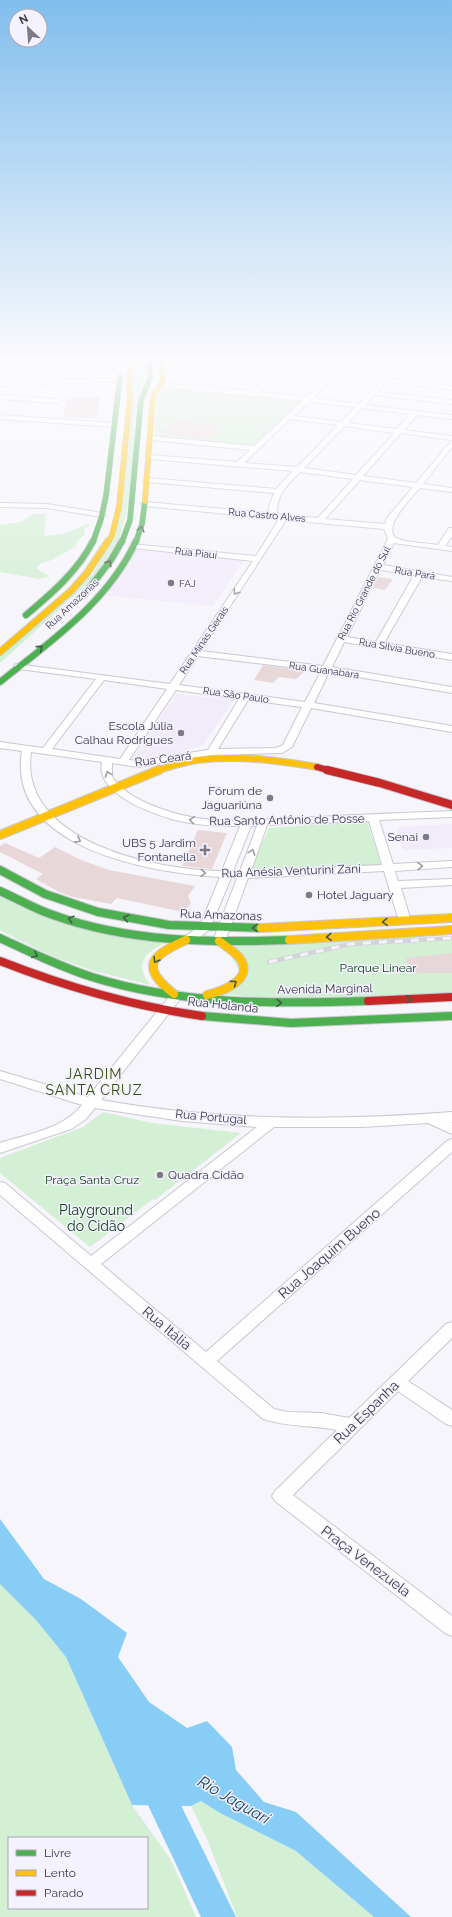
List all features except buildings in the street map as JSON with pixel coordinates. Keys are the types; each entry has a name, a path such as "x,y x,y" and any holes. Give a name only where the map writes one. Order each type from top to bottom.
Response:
{"street":[{"path":"21,620 49,596 78,563 95,536 102,515 110,451"},
{"path":"0,652 71,591 91,568 112,535 119,507 125,451"},
{"path":"78,600 98,578 116,554 125,536 130,520 136,451"},
{"name":"Rua Amazonas","path":"0,682 85,609 117,574 134,546 142,525 146,504 150,451"},
{"path":"239,464 252,451"},
{"path":"273,516 273,506 278,491 317,451"},
{"path":"320,520 380,451"},
{"path":"388,527 390,520 444,451"},
{"path":"150,457 299,470 452,490"},
{"path":"147,480 278,491"},
{"name":"Rua Castro Alves","path":"146,504 388,527"},
{"path":"0,505 47,506 102,515"},
{"name":"Rua Minas Gerais","path":"123,762 258,559 284,517"},
{"name":"Rua Rio Grande do Sul","path":"278,751 287,746 392,539 388,534 388,527"},
{"path":"440,548 452,530"},
{"path":"392,539 452,550"},
{"name":"Rua Piauí","path":"134,546 258,559"},
{"name":"Rua Pará","path":"377,567 452,579"},
{"path":"379,644 419,574"},
{"name":"Rua Silvia Bueno","path":"342,639 452,657"},
{"name":"Rua Guanabara","path":"196,653 326,669 452,690"},
{"name":"Rua São Paulo","path":"19,666 308,705 452,729"},
{"path":"46,751 102,677"},
{"path":"210,752 245,697"},
{"name":"Rua Ceará","path":"0,745 138,764 210,752 278,751"},
{"name":"Rua Anésia Venturini Zani","path":"27,748 24,762 25,779 32,796 47,817 67,834 99,850 143,864 186,872 244,875 452,864"},
{"path":"0,835 159,770 186,763 241,757 282,760 315,766 452,804"},
{"name":"Rua Santo Antônio de Posse","path":"108,760 105,768 108,777 116,787 144,806 164,815 218,824 452,814"},
{"path":"425,797 435,803 436,807 434,812 426,815"},
{"path":"373,818 405,921"},
{"path":"177,995 160,985 153,976 151,970 153,961 160,953 171,946 188,940 205,928 248,823"},
{"path":"219,941 263,823"},
{"name":"Rua Amazonas","path":"0,870 45,894 98,912 141,921 205,928 252,929 452,918"},
{"path":"394,885 452,882"},
{"path":"0,891 27,904 98,928 161,938 219,941 452,930"},
{"path":"0,938 54,963 128,986 177,995 199,997 218,993 232,986 242,978 244,968 240,959 219,941"},
{"name":"Rua Holanda","path":"0,961 39,978 76,991 113,1001 164,1011 234,1020 291,1023 452,1016"},
{"path":"0,1148 66,1126 80,1117 177,995"},
{"name":"Avenida Marginal","path":"199,997 293,1004 452,997"},
{"name":"Rua Portugal","path":"0,1075 91,1102 185,1116 272,1122 359,1123 452,1117"},
{"path":"428,1119 441,1122 452,1129"},
{"path":"91,1264 272,1122"},
{"name":"Rua Joaquim Bueno","path":"207,1361 452,1144"},
{"name":"Rua Itália","path":"0,1187 269,1414 288,1419 321,1420 353,1426"},
{"name":"Rua Espanha","path":"281,1496 452,1328"},
{"path":"397,1382 452,1419"},
{"name":"Praça Venezuela","path":"281,1496 452,1627"}],"shaded area":[{"name":"FAJ","path":"135,546 244,560 213,606 103,595"},
{"name":"Escola Júlia Calhau Rodrigues","path":"177,694 234,700 202,746 174,754 131,761"},
{"name":"Senai","path":"452,824 452,848 403,850 397,827"}],"green space":[{"path":"123,451 133,451 131,496 120,536 97,575 0,663 0,655 93,574 112,537"},
{"path":"33,514 46,514 44,536 63,534 90,523 89,526 84,529 85,534 76,543 76,546 52,560 41,563 36,568 49,576 39,579 0,572 0,525 21,522"},
{"path":"367,821 381,865 249,871 269,828"},
{"path":"0,897 167,942 148,954 142,964 145,977 150,985 91,970 54,957 3,932 0,930"},
{"name":"Parque Linear","path":"395,937 452,938 452,994 294,1000 221,994 243,977 224,944"},
{"name":"Praça Santa Cruz","path":"103,1112 152,1123 241,1133 155,1200 153,1199 90,1247 0,1173 0,1158 83,1127"},
{"path":"0,1584 36,1620 66,1657 132,1805 171,1860 196,1917 0,1917"},
{"path":"201,1801 220,1813 296,1851 374,1917 237,1917 207,1839 191,1806"}],"water":[{"path":"0,1519 44,1579 81,1599 127,1633 118,1657 149,1702 187,1728 207,1721 232,1747 236,1770 264,1802 296,1812 411,1917 374,1917 296,1851 220,1813 201,1801 191,1806 132,1805 66,1657 36,1620 0,1584"}],"waterway":[{"name":"Rio Jaguari","path":"153,1782 219,1917"}],"railway":[{"path":"269,962 351,944 452,938"}],"traffic: fast":[{"path":"26,615 68,577 85,555 92,543 98,530 104,508 111,451"},
{"path":"84,595 111,560 122,541 130,520 136,451"},
{"path":"0,682 79,617 98,598 128,558 141,528 145,501"},
{"path":"0,870 45,894 98,912 169,925 261,928"},
{"path":"0,891 53,915 81,924 140,935 200,941 289,940"},
{"path":"0,938 52,962 79,972 139,989 237,1001 368,1001"},
{"path":"202,1016 291,1023 452,1016"}],"traffic: slow":[{"path":"0,652 71,591 87,573 112,535 119,507 125,451"},
{"path":"145,501 149,451"},
{"path":"0,835 150,772 196,760 233,758 270,759 317,767"},
{"path":"261,928 452,918"},
{"path":"289,940 452,930"},
{"path":"174,994 162,985 155,976 152,969 153,962 164,951 186,940"},
{"path":"207,995 231,986 237,982 243,972 243,966 240,958 219,941"}],"traffic: jam":[{"path":"317,767 380,783 452,805"},
{"path":"0,961 49,980 124,1002 202,1016"},
{"path":"368,1001 452,997"}],"place":[{"name":"FAJ","path":"171,583"},
{"name":"Escola Júlia Calhau Rodrigues","path":"181,733"},
{"name":"Fórum de Jaguariúna","path":"270,798"},
{"name":"Senai","path":"426,837"},
{"name":"UBS 5 Jardim Fontanella","path":"205,850"},
{"name":"Hotel Jaguary","path":"309,895"},
{"name":"Quadra Cidão","path":"160,1175"}],"district":[{"name":"JARDIM SANTA CRUZ","path":"94,1082"}],"park label":[{"name":"Playground do Cidão","path":"96,1218"}]}
